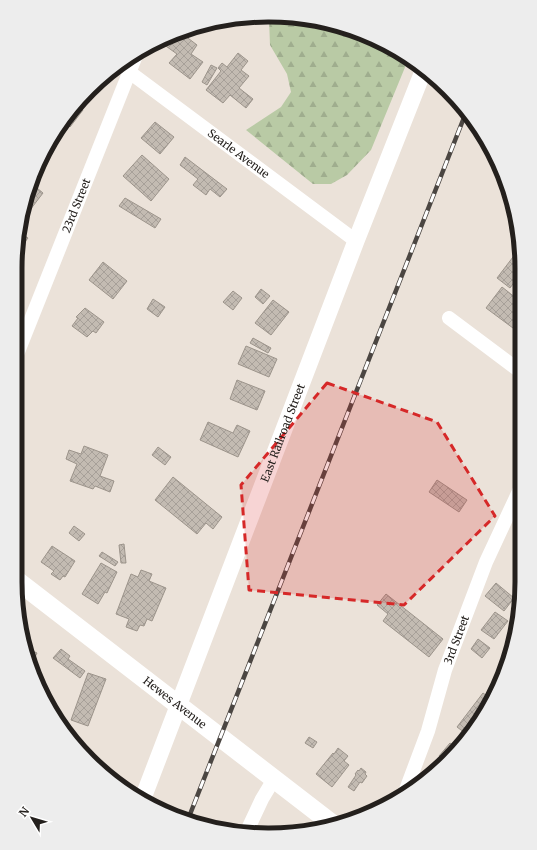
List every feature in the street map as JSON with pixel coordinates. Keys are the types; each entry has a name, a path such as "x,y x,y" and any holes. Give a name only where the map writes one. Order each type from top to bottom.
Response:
{"main road":[{"name":"Hewes Avenue","path":"22,584 329,821"}],"street":[{"name":"Searle Avenue","path":"126,69 356,241"},
{"name":"23rd Street","path":"22,341 126,69"},
{"name":"East Railroad Street","path":"144,795 356,241 422,75"},
{"path":"449,318 515,368"},
{"name":"3rd Street","path":"408,784 428,731 450,656 486,562 515,500"},
{"path":"249,827 262,799 274,779"}],"highlighted area":[{"path":"327,383 437,422 495,516 404,605 249,590 241,485"}],"green space":[{"path":"269,22 301,24 332,30 348,35 378,47 406,65 371,150 347,175 331,184 313,184 246,130 281,107 291,92 287,74 270,45"}],"building":[{"path":"186,36 197,45 191,54 203,62 190,79 169,63 177,54 164,45"},
{"path":"238,53 248,61 241,70 249,76 239,88 253,99 246,108 230,95 223,103 206,90 221,71 218,68 222,63 227,67"},
{"path":"211,65 217,68 207,85 202,82"},
{"path":"81,109 83,110 70,127 68,125 73,118"},
{"path":"155,122 174,137 160,154 141,138"},
{"path":"142,155 169,179 151,201 123,176"},
{"path":"185,157 227,189 220,197 210,189 206,195 193,185 198,179 180,165"},
{"path":"36,187 43,193 30,210 30,205"},
{"path":"125,198 161,219 155,228 119,206"},
{"path":"24,235 28,238 24,244"},
{"path":"513,257 514,258 515,281 510,288 497,278"},
{"path":"103,262 127,281 113,299 89,280"},
{"path":"502,287 515,297 515,330 486,308"},
{"path":"261,289 270,296 263,304 255,297"},
{"path":"233,291 242,298 233,310 223,302"},
{"path":"153,299 165,307 158,317 147,309"},
{"path":"273,300 289,312 271,335 255,323"},
{"path":"85,308 104,322 96,333 93,331 87,337 72,326 78,318 76,317"},
{"path":"253,338 271,348 268,353 250,343"},
{"path":"246,346 277,359 269,377 238,364"},
{"path":"237,380 265,391 257,410 230,399"},
{"path":"208,422 233,433 237,425 250,431 238,457 200,440"},
{"path":"84,446 108,455 100,476 114,481 110,492 95,486 93,489 70,481 77,464 66,459 69,450 81,454"},
{"path":"158,447 171,457 165,465 152,455"},
{"path":"173,477 222,517 213,529 206,523 197,534 155,500"},
{"path":"437,480 467,500 459,512 429,492"},
{"path":"74,526 85,534 79,541 69,533"},
{"path":"124,544 126,563 121,563 119,545"},
{"path":"52,546 75,561 65,577 63,576 60,580 51,574 54,571 41,562"},
{"path":"102,552 118,562 115,566 99,556"},
{"path":"101,563 117,572 107,593 105,592 98,604 82,594"},
{"path":"141,570 152,574 149,581 166,588 152,621 147,619 144,626 140,625 137,631 126,627 129,619 116,614 131,574 138,577"},
{"path":"496,583 514,598 504,611 485,596"},
{"path":"386,594 443,639 429,657 383,621 388,614 377,605"},
{"path":"495,612 508,621 494,639 481,630"},
{"path":"478,639 490,648 482,658 471,649"},
{"path":"61,649 70,656 68,659 85,671 80,678 53,658"},
{"path":"32,651 37,653 34,659"},
{"path":"88,673 106,679 88,726 71,720"},
{"path":"483,693 487,696 464,732 457,727"},
{"path":"309,737 317,742 313,748 305,743"},
{"path":"450,743 453,745 441,758 439,756"},
{"path":"338,748 348,756 344,761 349,765 332,787 316,774"},
{"path":"361,768 366,772 365,774 367,776 362,783 360,782 354,791 348,787 356,775 355,774"}],"railway":[{"path":"190,815 464,118"}]}
